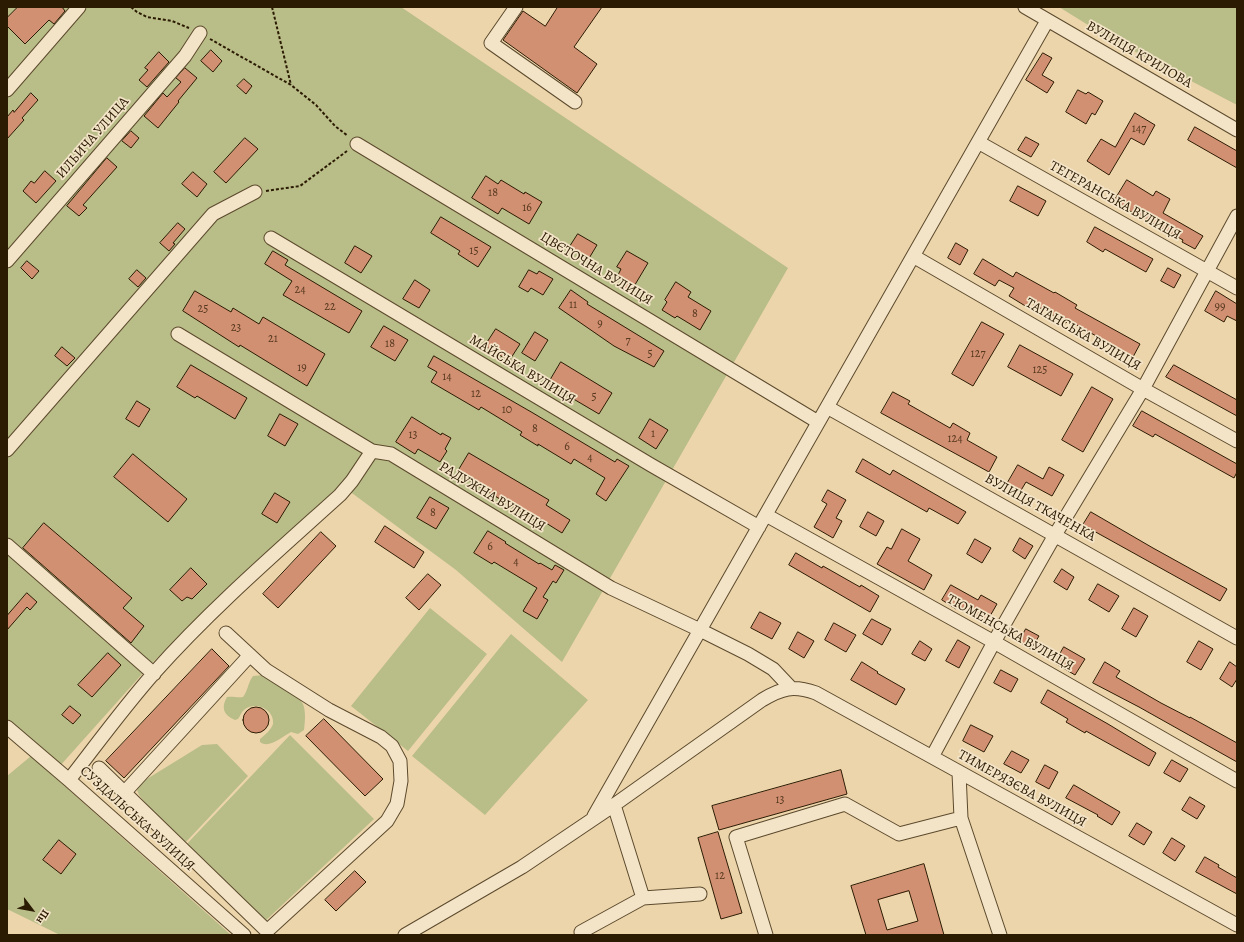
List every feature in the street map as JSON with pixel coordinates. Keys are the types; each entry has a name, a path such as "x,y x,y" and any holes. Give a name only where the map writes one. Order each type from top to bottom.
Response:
{"street":[{"path":"7,90 79,7"},
{"path":"516,7 491,43 575,102"},
{"name":"ВУЛИЦЯ КРИЛОВА","path":"1025,7 1237,130"},
{"path":"592,819 1047,21"},
{"name":"ИЛЬИЧА УЛИЦА","path":"7,261 185,56 200,33"},
{"name":"ТЕГЕРАНСЬКА ВУЛИЦЯ","path":"978,142 1237,288"},
{"name":"ЦВЄТОЧНА ВУЛИЦЯ","path":"357,144 818,422"},
{"path":"7,450 213,214 255,192"},
{"path":"932,757 994,642 1055,535 1144,389 1237,216"},
{"name":"МАЙСЬКА ВУЛИЦЯ","path":"271,238 651,465 759,527"},
{"name":"ТАГАНСЬКА ВУЛИЦЯ","path":"913,256 1237,441"},
{"name":"РАДУЖНА ВУЛИЦЯ","path":"178,334 372,451 392,454 611,588 748,654 773,669 790,688"},
{"name":"ВУЛИЦЯ ТКАЧЕНКА","path":"827,407 1237,638"},
{"path":"69,780 154,674 237,590 340,495 352,481 372,451"},
{"name":"ТЮМЕНСЬКА ВУЛИЦЯ","path":"766,515 994,642 1237,781"},
{"path":"7,545 154,674"},
{"path":"99,768 267,931 387,821 397,804 401,781 400,761 392,746 381,737 329,710 266,670 226,633"},
{"path":"124,793 250,655"},
{"path":"405,935 522,867 614,805 762,700 775,692 790,688"},
{"name":"ТИМЕРЯЗЄВА ВУЛИЦЯ","path":"790,688 804,688 816,693 1237,925"},
{"name":"СУЗДАЛЬСЬКА ВУЛИЦЯ","path":"7,727 244,935"},
{"path":"959,773 961,818 1000,935"},
{"path":"766,935 736,838 845,804 899,834 961,818"},
{"path":"614,805 644,898"},
{"path":"581,932 644,898 700,894"}],"path":[{"path":"131,7 136,12 147,18 172,21 200,33 291,85 316,105 335,126 357,144 300,186 255,192"},
{"path":"272,7 291,85"}],"green space":[{"path":"7,7 401,7 788,268 562,662 456,570 341,485 152,663 59,767 7,722"},
{"path":"1059,7 1237,7 1237,105 1109,38"},
{"path":"430,608 487,654 408,751 351,706"},
{"path":"511,634 588,700 485,815 412,756"},
{"path":"264,675 286,688 296,696 303,704 305,713 304,730 298,734 291,732 276,742 267,744 260,742 260,739 266,734 273,724 273,719 268,711 264,708 254,706 249,707 242,712 238,719 235,720 228,716 224,710 224,704 227,697 243,697 253,676"},
{"path":"290,735 374,819 262,924 183,848"},
{"path":"217,744 248,776 183,844 177,841 139,795 137,790 142,782 202,745"},
{"path":"31,756 231,935 60,935 7,909 7,776"}],"building":[{"path":"18,7 62,7 65,11 54,24 49,20 25,44 7,26 7,18"},
{"path":"558,7 602,7 574,47 597,64 577,93 503,40 523,11 545,26"},
{"path":"211,50 222,61 213,72 201,61"},
{"path":"159,52 169,62 147,87 139,80 148,70 145,68"},
{"path":"1043,53 1052,58 1042,75 1054,82 1047,93 1026,80"},
{"path":"185,68 197,78 158,128 144,116 163,93 167,97 181,82 176,78"},
{"path":"244,79 252,86 246,94 237,86"},
{"path":"1078,90 1086,94 1088,92 1103,101 1095,115 1092,113 1086,124 1066,112"},
{"path":"31,93 38,100 22,118 24,120 7,139 7,117 13,110 14,112"},
{"path":"1135,113 1155,125 1144,145 1131,138 1109,175 1087,161 1101,139 1115,147"},
{"path":"1195,127 1237,151 1237,168 1188,140"},
{"path":"131,131 139,138 131,148 122,141"},
{"path":"1026,137 1039,144 1031,157 1018,150"},
{"path":"245,138 258,149 226,183 214,172"},
{"path":"107,158 117,167 83,205 87,208 79,216 67,206"},
{"path":"45,171 56,181 36,203 23,191 31,181 34,183"},
{"path":"193,172 207,184 197,197 182,184"},
{"path":"486,176 498,184 501,180 524,194 525,192 542,202 529,224 502,208 498,214 472,198"},
{"path":"1127,180 1153,196 1156,191 1170,199 1163,213 1203,236 1195,249 1182,242 1183,240 1128,210 1127,212 1113,203"},
{"path":"1018,186 1046,201 1038,216 1010,201"},
{"path":"441,217 491,247 478,267 458,254 460,251 431,233"},
{"path":"178,223 185,229 173,243 175,244 169,251 160,243"},
{"path":"1095,227 1153,259 1146,272 1105,249 1103,252 1087,242"},
{"path":"578,234 597,245 588,260 569,248"},
{"path":"956,243 968,250 960,265 948,258"},
{"path":"355,246 372,256 361,273 345,263"},
{"path":"273,251 288,260 285,265 362,311 349,333 283,295 292,281 265,264"},
{"path":"627,251 648,263 630,293 618,287 622,280 617,277 621,269 617,267"},
{"path":"983,259 1013,277 1016,272 1054,293 1055,292 1077,305 1075,308 1140,344 1133,357 1068,320 1066,323 1030,302 1027,307 1009,296 1014,288 999,280 995,286 974,274"},
{"path":"27,261 39,271 32,279 21,268"},
{"path":"1168,268 1181,275 1174,288 1161,281"},
{"path":"137,270 146,278 138,287 129,279"},
{"path":"529,270 537,274 539,271 553,279 543,295 531,288 528,292 519,287"},
{"path":"415,280 430,290 419,308 403,299"},
{"path":"676,282 691,292 688,297 711,311 700,330 677,316 675,318 662,310 667,302 665,300"},
{"path":"571,290 588,302 587,304 664,351 654,367 614,346 559,308"},
{"path":"195,291 231,312 233,308 259,324 263,317 325,354 307,386 240,345 239,347 183,311"},
{"path":"1216,291 1237,304 1237,321 1227,316 1224,322 1205,311"},
{"path":"982,322 1004,334 973,386 952,374"},
{"path":"384,326 408,340 395,361 371,347"},
{"path":"496,329 520,344 509,361 485,346"},
{"path":"535,332 548,340 535,361 522,353"},
{"path":"1020,345 1073,374 1061,396 1008,367"},
{"path":"62,347 75,358 67,366 55,356"},
{"path":"434,356 615,462 617,459 629,466 606,501 596,494 605,478 574,459 571,464 538,444 538,446 520,435 522,432 481,407 479,410 431,382 437,372 428,367"},
{"path":"561,362 612,393 599,414 548,384"},
{"path":"191,365 247,398 235,419 197,396 195,398 177,387"},
{"path":"1174,365 1237,400 1237,416 1166,377"},
{"path":"1092,387 1113,399 1083,452 1062,440"},
{"path":"893,392 910,401 908,404 950,428 953,423 970,433 967,440 997,457 989,472 881,413"},
{"path":"137,401 150,409 139,427 126,419"},
{"path":"1142,411 1237,464 1237,472 1234,478 1155,434 1153,437 1133,426"},
{"path":"280,414 298,424 285,446 268,436"},
{"path":"412,417 441,435 442,433 451,438 445,449 447,451 440,462 418,449 415,454 396,442"},
{"path":"650,419 668,430 656,449 639,438"},
{"path":"469,453 549,500 546,505 570,520 562,533 538,518 536,521 457,473"},
{"path":"133,454 187,499 168,522 114,477"},
{"path":"863,459 890,475 893,470 966,512 958,524 929,508 927,512 856,472"},
{"path":"1018,465 1043,479 1049,467 1064,475 1052,496 1026,482 1020,492 1007,484"},
{"path":"828,490 846,500 836,518 842,521 833,538 814,527 827,504 822,501"},
{"path":"275,493 290,502 277,523 262,514"},
{"path":"430,497 449,508 436,529 417,518"},
{"path":"868,512 884,521 876,536 860,527"},
{"path":"1091,512 1227,589 1220,601 1083,525"},
{"path":"44,523 132,598 123,608 144,626 131,643 23,548"},
{"path":"385,526 424,552 414,568 375,542"},
{"path":"902,529 920,539 908,561 932,575 924,590 877,564 887,547 891,549"},
{"path":"488,531 539,564 540,563 552,570 555,565 564,570 556,583 553,581 543,597 548,600 537,619 523,611 537,588 494,562 492,564 474,553"},
{"path":"321,532 336,546 278,608 263,594"},
{"path":"1020,538 1033,546 1025,559 1013,551"},
{"path":"975,539 991,548 982,563 967,554"},
{"path":"796,553 860,587 861,585 879,596 870,612 789,565"},
{"path":"191,568 207,584 192,599 187,597 182,601 170,590"},
{"path":"1062,569 1074,577 1067,590 1054,582"},
{"path":"428,574 441,585 419,610 406,598"},
{"path":"1098,584 1119,596 1109,612 1089,600"},
{"path":"951,585 978,600 981,595 997,604 986,623 957,607 956,609 942,600"},
{"path":"27,593 37,602 30,610 27,607 7,630 7,616"},
{"path":"1134,608 1148,616 1136,637 1122,629"},
{"path":"760,612 781,623 772,639 751,628"},
{"path":"872,619 891,629 882,645 863,634"},
{"path":"834,623 856,635 846,652 825,640"},
{"path":"1026,629 1039,636 1031,649 1019,642"},
{"path":"798,632 814,641 804,658 789,649"},
{"path":"958,640 970,647 959,668 946,661"},
{"path":"920,641 932,649 925,661 912,654"},
{"path":"1199,641 1213,649 1201,670 1187,662"},
{"path":"1064,647 1085,659 1075,675 1055,663"},
{"path":"212,649 229,666 124,778 106,761"},
{"path":"108,653 121,665 92,697 78,685"},
{"path":"862,662 878,672 877,673 905,689 896,705 851,680"},
{"path":"1105,662 1120,671 1116,677 1161,703 1237,743 1237,762 1093,683"},
{"path":"1230,662 1237,667 1237,679 1232,687 1220,679"},
{"path":"1001,670 1018,679 1011,692 994,683"},
{"path":"1048,690 1156,753 1149,766 1086,731 1085,733 1066,722 1068,719 1041,703"},
{"path":"70,706 81,715 73,724 62,715"},
{"path":"256,707 265,711 269,720 265,729 256,733 247,729 243,720 247,711"},
{"path":"324,719 383,779 365,796 306,736"},
{"path":"971,725 993,736 984,752 963,741"},
{"path":"1012,751 1029,760 1021,773 1004,764"},
{"path":"1172,760 1188,769 1180,782 1164,773"},
{"path":"1045,765 1058,772 1049,789 1036,782"},
{"path":"841,770 847,794 719,830 712,806"},
{"path":"1074,785 1120,812 1112,825 1097,816 1098,815 1066,798"},
{"path":"1190,797 1205,806 1197,819 1182,810"},
{"path":"1137,823 1152,832 1144,845 1129,836"},
{"path":"718,832 742,913 721,919 698,838"},
{"path":"1172,838 1185,846 1175,861 1163,853"},
{"path":"59,840 76,854 61,874 43,860"},
{"path":"1205,857 1219,865 1218,867 1237,878 1237,894 1196,872"},
{"path":"924,864 944,935 866,935 851,886","holes":["909,891 918,921 887,930 878,900"]},
{"path":"355,871 366,882 336,911 325,900"}]}
